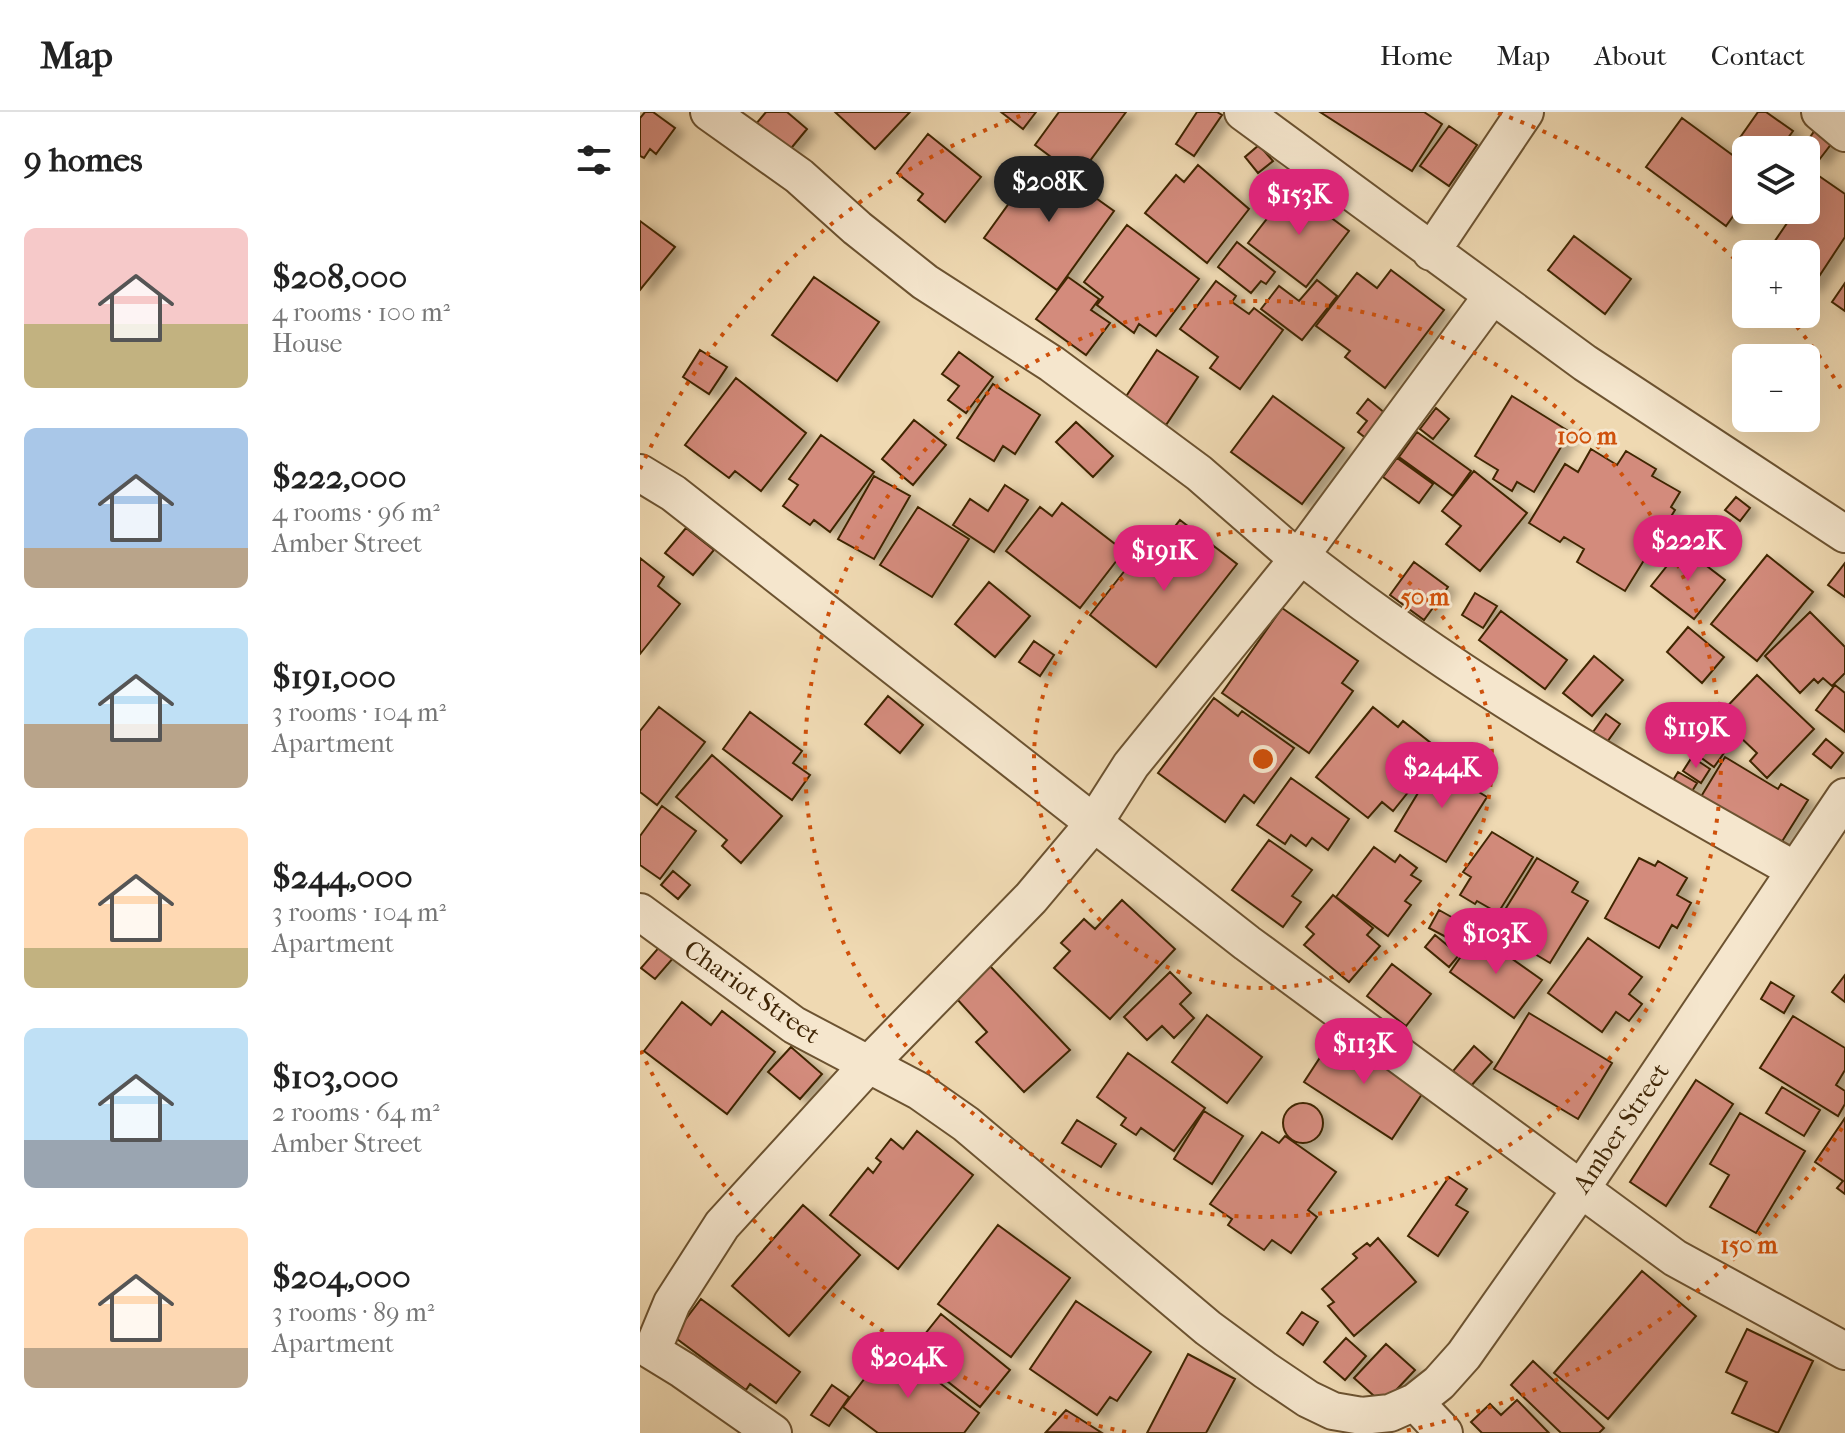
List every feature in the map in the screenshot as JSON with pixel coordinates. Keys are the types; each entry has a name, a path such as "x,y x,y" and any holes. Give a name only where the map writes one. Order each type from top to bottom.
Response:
{"street":[{"path":"709,112 799,176 857,228 925,282 1052,364 1199,473 1298,559 1313,565 1424,648 1651,790 1795,870"},
{"path":"1243,112 1585,363 1845,534"},
{"path":"1431,252 1525,112"},
{"path":"1820,112 1845,133"},
{"path":"773,1433 646,1349 672,1303 722,1225 869,1064 1031,898 1094,823 1131,765 1298,559 1492,296"},
{"path":"640,473 673,493 1247,943 1675,1258 1845,1351"},
{"name":"Amber Street","path":"1362,1416 1390,1413 1415,1402 1439,1383 1464,1355 1581,1189 1795,870 1833,837 1845,797"},
{"name":"Chariot Street","path":"640,912 794,1025 919,1091 966,1124 1208,1328 1265,1370 1308,1399 1333,1411 1362,1416"},
{"path":"1415,1402 1444,1433"}],"building":[{"path":"645,112 653,112 675,128 656,154 650,149 644,158 640,156 640,118"},
{"path":"766,112 787,112 807,129 788,152 755,125"},
{"path":"835,112 910,112 875,149"},
{"path":"1001,112 1036,112 1023,129"},
{"path":"1059,112 1126,112 1078,177 1035,145"},
{"path":"1197,112 1222,115 1194,156 1176,144"},
{"path":"1320,112 1424,112 1442,124 1412,171"},
{"path":"1758,112 1766,112 1793,131 1789,136 1741,136"},
{"path":"1682,118 1732,155 1732,218 1726,226 1646,167"},
{"path":"1449,126 1477,145 1449,186 1420,166"},
{"path":"1815,130 1832,143 1820,159 1820,136 1811,136"},
{"path":"928,134 981,177 945,222 918,200 923,194 897,173"},
{"path":"1259,145 1273,161 1258,173 1245,157"},
{"path":"1041,159 1114,211 1057,290 984,238"},
{"path":"1198,165 1249,209 1207,263 1145,213 1176,175 1184,182"},
{"path":"1820,177 1845,194 1845,237 1820,275 1820,240 1776,240 1786,224 1820,224"},
{"path":"1291,188 1349,231 1306,287 1248,243"},
{"path":"640,221 675,247 640,290"},
{"path":"1127,225 1199,279 1156,336 1139,324 1134,333 1097,305 1103,297 1084,282"},
{"path":"1574,236 1631,279 1605,314 1548,270"},
{"path":"1237,242 1275,272 1266,284 1261,281 1251,293 1218,267"},
{"path":"1391,270 1444,310 1385,388 1345,357 1350,351 1316,326 1357,273 1377,288"},
{"path":"814,277 879,322 837,381 772,335"},
{"path":"1068,277 1099,299 1091,310 1110,323 1086,355 1036,319"},
{"path":"1317,280 1337,296 1302,340 1261,309 1279,286 1299,301"},
{"path":"1216,281 1236,296 1232,302 1249,314 1254,308 1283,330 1240,389 1210,368 1218,357 1180,329"},
{"path":"1845,283 1845,311 1832,302"},
{"path":"700,350 727,367 709,394 683,377"},
{"path":"1157,350 1198,377 1166,425 1125,398"},
{"path":"959,352 993,377 966,413 948,400 959,386 942,374"},
{"path":"736,378 806,433 761,491 735,471 729,478 685,445"},
{"path":"993,384 1040,415 1015,454 1003,446 994,461 957,438"},
{"path":"1273,396 1344,448 1302,504 1231,452"},
{"path":"1512,396 1570,432 1534,492 1517,482 1512,491 1493,479 1498,470 1475,456"},
{"path":"1368,399 1386,414 1372,443 1358,432 1367,421 1357,413"},
{"path":"1436,408 1449,419 1433,439 1420,429"},
{"path":"914,420 946,445 913,485 882,459"},
{"path":"1076,422 1113,456 1093,477 1056,442"},
{"path":"1417,432 1471,471 1453,496 1399,457"},
{"path":"821,435 874,472 830,532 814,520 810,525 783,506 798,485 789,479"},
{"path":"1591,449 1617,465 1626,451 1656,469 1652,476 1680,492 1671,507 1675,510 1625,591 1577,562 1584,549 1564,537 1560,542 1529,523 1565,464 1578,472"},
{"path":"1397,458 1433,484 1419,503 1383,477"},
{"path":"1474,471 1527,513 1480,571 1446,544 1461,526 1442,511"},
{"path":"874,476 910,496 874,559 838,539"},
{"path":"1005,485 1028,500 994,552 953,525 970,499 988,511"},
{"path":"1736,497 1750,508 1740,521 1725,510"},
{"path":"1062,503 1124,551 1080,608 1006,551 1040,507 1052,516"},
{"path":"918,507 969,539 932,597 880,565"},
{"path":"1180,520 1237,564 1156,667 1090,615 1137,555 1147,562"},
{"path":"686,528 714,550 693,575 665,553"},
{"path":"1682,547 1725,580 1694,619 1651,586"},
{"path":"1767,555 1813,592 1757,661 1711,624"},
{"path":"640,558 664,577 658,586 680,604 640,654"},
{"path":"1414,562 1448,587 1424,620 1390,595"},
{"path":"1845,563 1845,597 1828,585"},
{"path":"989,582 1030,616 995,657 955,624"},
{"path":"1475,593 1497,606 1483,628 1462,615"},
{"path":"1282,608 1358,661 1342,683 1353,691 1309,753 1222,693"},
{"path":"1501,611 1567,660 1545,689 1479,640"},
{"path":"1810,612 1845,647 1845,673 1832,686 1823,678 1818,683 1814,679 1800,693 1765,656"},
{"path":"1688,627 1724,657 1702,683 1667,652"},
{"path":"1034,641 1054,655 1040,676 1019,662"},
{"path":"1594,656 1623,680 1592,716 1563,693"},
{"path":"1757,675 1814,729 1767,778 1750,761 1757,753 1718,716"},
{"path":"1835,685 1845,693 1845,732 1816,710"},
{"path":"888,696 923,725 900,753 865,724"},
{"path":"1214,698 1238,716 1242,711 1294,748 1254,803 1244,795 1225,822 1158,773"},
{"path":"659,707 705,742 657,805 640,792 640,731"},
{"path":"1373,707 1398,727 1403,721 1441,751 1393,811 1382,802 1368,818 1316,777"},
{"path":"750,712 802,751 793,763 810,775 792,800 723,749"},
{"path":"1606,714 1620,724 1602,749 1588,739"},
{"path":"1718,724 1736,736 1714,767 1696,754"},
{"path":"1826,739 1843,753 1831,768 1813,754"},
{"path":"712,755 782,816 741,863 722,846 727,840 676,797"},
{"path":"1441,755 1470,773 1464,783 1487,797 1446,862 1395,831"},
{"path":"1692,757 1710,769 1701,783 1683,771"},
{"path":"1725,757 1778,789 1781,784 1808,800 1778,848 1699,800"},
{"path":"1678,772 1697,783 1691,793 1672,782"},
{"path":"1291,778 1349,819 1328,850 1312,838 1306,846 1291,835 1285,844 1257,825"},
{"path":"662,806 696,831 660,879 640,865 640,836"},
{"path":"1492,832 1533,857 1498,913 1460,895 1471,877 1463,872"},
{"path":"1269,840 1312,870 1292,896 1301,902 1283,927 1232,890"},
{"path":"1374,847 1395,862 1400,855 1417,868 1411,875 1421,881 1405,901 1411,905 1388,936 1336,897"},
{"path":"1537,858 1578,882 1572,892 1588,901 1550,963 1493,929"},
{"path":"1639,858 1655,866 1658,861 1687,878 1677,895 1691,903 1677,928 1672,925 1659,948 1605,918"},
{"path":"673,871 690,885 678,899 661,885"},
{"path":"1333,895 1373,928 1367,935 1380,946 1349,982 1304,945 1314,934 1306,927"},
{"path":"1122,900 1175,949 1110,1019 1054,968 1070,951 1061,943 1084,919 1095,929"},
{"path":"1439,910 1471,928 1461,945 1429,928"},
{"path":"1477,934 1542,980 1514,1018 1450,972"},
{"path":"1435,935 1459,955 1449,967 1425,947"},
{"path":"1588,938 1642,977 1629,994 1642,1004 1629,1021 1616,1012 1602,1032 1548,993"},
{"path":"661,945 675,956 655,979 641,968"},
{"path":"1392,964 1431,994 1406,1026 1367,996"},
{"path":"990,966 1070,1050 1024,1092 976,1042 987,1032 956,998"},
{"path":"1170,972 1191,993 1180,1004 1194,1018 1174,1038 1162,1026 1147,1040 1124,1017"},
{"path":"1845,975 1845,1002 1832,992"},
{"path":"1771,982 1794,996 1784,1013 1761,999"},
{"path":"682,1002 711,1025 722,1011 775,1052 727,1114 644,1051"},
{"path":"1529,1013 1612,1063 1578,1119 1494,1069"},
{"path":"1207,1015 1262,1057 1227,1103 1172,1062"},
{"path":"1793,1016 1845,1048 1845,1070 1836,1085 1845,1091 1845,1104 1838,1116 1760,1068"},
{"path":"1336,1033 1424,1091 1392,1139 1304,1082"},
{"path":"1474,1046 1492,1062 1471,1086 1453,1071"},
{"path":"791,1047 822,1074 800,1099 768,1072"},
{"path":"1128,1053 1205,1108 1174,1151 1141,1128 1136,1135 1121,1125 1126,1118 1097,1097"},
{"path":"1696,1080 1733,1104 1666,1206 1630,1182"},
{"path":"1782,1087 1820,1110 1804,1136 1766,1113"},
{"path":"1303,1103 1317,1109 1323,1123 1317,1137 1303,1143 1289,1137 1283,1123 1289,1109"},
{"path":"1204,1111 1243,1136 1212,1184 1174,1159"},
{"path":"1740,1113 1805,1151 1756,1233 1710,1207 1729,1175 1710,1164"},
{"path":"1845,1118 1845,1194 1837,1188 1843,1181 1815,1162"},
{"path":"1077,1120 1116,1144 1101,1167 1062,1143"},
{"path":"917,1131 973,1175 898,1269 830,1215 868,1168 873,1173 881,1162 876,1158 891,1139 903,1149"},
{"path":"1262,1132 1279,1143 1285,1136 1336,1172 1308,1210 1317,1217 1291,1253 1272,1240 1264,1250 1228,1225 1232,1219 1210,1204"},
{"path":"1449,1177 1467,1189 1456,1205 1468,1212 1438,1256 1408,1236"},
{"path":"803,1205 860,1255 789,1336 732,1286"},
{"path":"998,1225 1070,1278 1011,1357 938,1304"},
{"path":"1378,1238 1416,1282 1354,1336 1328,1306 1334,1302 1322,1289 1357,1258 1353,1254 1367,1243 1370,1246"},
{"path":"1642,1271 1696,1316 1608,1419 1554,1373"},
{"path":"701,1299 800,1372 776,1403 750,1384 746,1390 673,1336"},
{"path":"1076,1301 1151,1352 1117,1401 1110,1397 1097,1415 1030,1369"},
{"path":"1302,1312 1318,1322 1303,1345 1287,1333"},
{"path":"941,1314 1010,1370 980,1407 933,1370 939,1362 917,1344"},
{"path":"1747,1329 1813,1361 1778,1433 1732,1413 1747,1382 1726,1372"},
{"path":"1346,1338 1366,1356 1345,1380 1324,1362"},
{"path":"1386,1344 1415,1370 1383,1404 1354,1378"},
{"path":"890,1345 979,1413 964,1433 878,1433 843,1407"},
{"path":"1188,1354 1235,1379 1206,1433 1147,1433"},
{"path":"1533,1361 1604,1428 1599,1433 1561,1433 1511,1385"},
{"path":"832,1385 849,1397 829,1426 811,1415"},
{"path":"1517,1400 1549,1433 1482,1433 1471,1422 1490,1404 1501,1415"},
{"path":"1066,1410 1102,1433 1046,1432"}]}
